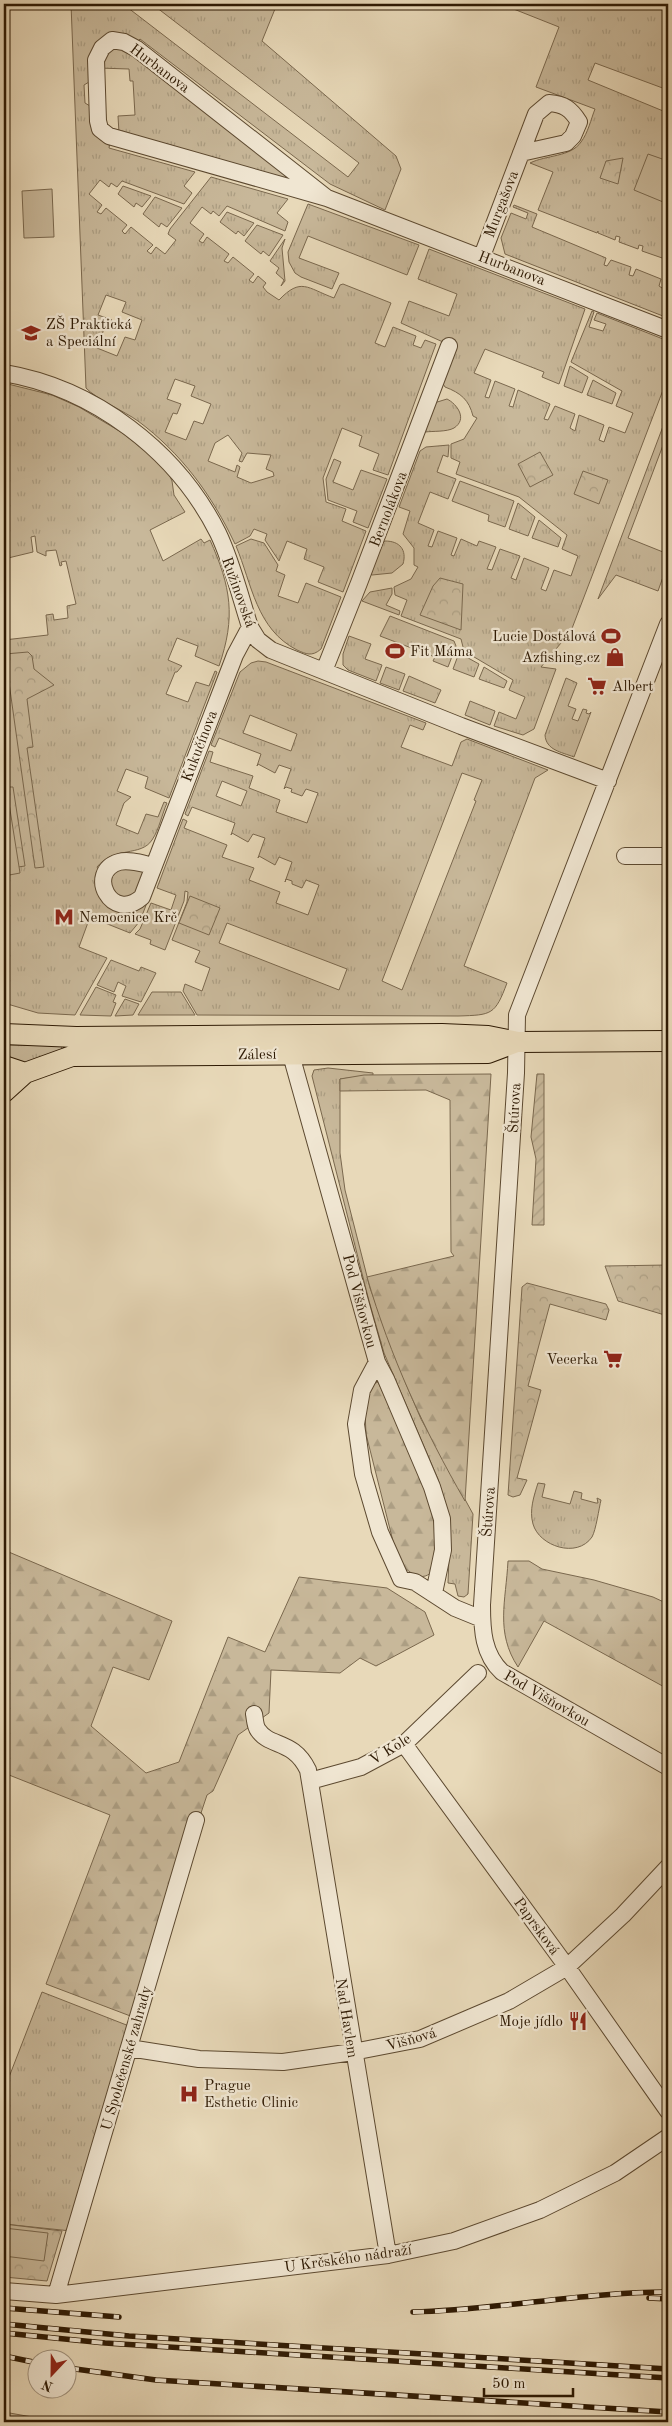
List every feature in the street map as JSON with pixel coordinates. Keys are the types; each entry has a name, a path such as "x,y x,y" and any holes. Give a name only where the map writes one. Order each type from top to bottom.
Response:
{"main road":[{"name":"Zálesí","path":"9,1031 72,1037 288,1045"},
{"name":"Zálesí","path":"4,1092 25,1072 72,1056 288,1045 442,1034 488,1036 518,1042 668,1041"},
{"path":"4,1066 25,1072"}],"street":[{"name":"Hurbanova","path":"327,198 137,49 124,42 112,40 102,48 96,60 98,121 100,129 109,136 327,198 482,256 668,330"},
{"name":"Murgašova","path":"482,256 522,153"},
{"name":"Bernolákova","path":"324,671 449,346"},
{"name":"Ružinovská","path":"4,373 28,377 83,398 132,429 181,475 218,534 250,627 258,640 271,650 608,781"},
{"name":"Štúrova","path":"482,1619 518,1042 517,1015 668,624"},
{"name":"Kukučínova","path":"154,866 235,655 250,627"},
{"path":"624,856 668,856"},
{"name":"Pod Višňovkou","path":"288,1045 376,1362 362,1390 356,1424 363,1474 380,1532 401,1579 415,1582 455,1608 482,1619 488,1654 502,1672 668,1767"},
{"path":"376,1362 386,1379 432,1487 442,1519 443,1550 434,1593"},
{"name":"V Kole","path":"310,1781 361,1766 404,1744 478,1673"},
{"name":"Nad Havlem","path":"254,1714 257,1729 266,1738 295,1751 303,1760 310,1781 353,2052 388,2255"},
{"name":"Paprsková","path":"404,1744 567,1967 668,2110"},
{"name":"U Společenské zahrady","path":"56,2295 196,1820"},
{"name":"Višňová","path":"129,2048 199,2059 283,2062 353,2052 420,2039 509,2001 567,1967 623,1915 668,1867"},
{"name":"U Krčského nádraží","path":"4,2290 56,2295 388,2255 454,2241 540,2210 615,2173 668,2136"}],"green space":[{"path":"71,4 123,4 348,177 359,163 152,4 277,4 262,41 396,156 401,169 385,210 330,184 140,39 137,42 112,37 89,82 84,85 85,103 90,106 110,143 109,148 195,172 184,186 192,193 184,204 122,181 117,187 111,183 109,187 100,180 89,194 102,205 97,212 101,214 106,208 127,225 122,231 125,234 131,227 153,245 147,251 151,254 156,247 165,254 176,240 168,234 170,229 211,177 288,199 277,213 288,222 285,231 227,206 219,216 213,211 211,214 202,207 190,223 204,234 199,241 203,243 207,237 229,254 224,261 228,263 233,257 254,274 249,280 253,283 258,276 266,283 263,287 267,292 279,300 293,289 299,287 311,288 334,298 340,285 343,284 391,303 375,343 385,347 393,327 416,336 413,345 421,348 425,340 436,344 388,475 373,470 379,454 359,446 362,436 342,428 323,478 326,502 346,509 342,521 366,531 343,592 318,582 324,567 304,559 307,549 287,541 279,561 265,540 267,534 254,529 250,536 235,544 206,492 182,461 154,433 86,388","holes":["106,295 126,302 122,312 142,320 135,340 125,337 117,356 97,348 104,329 108,330 112,320 98,315","175,379 195,386 191,396 211,404 203,424 194,421 186,440 165,432 173,413 177,414 181,404 167,399","228,435 242,453 239,461 242,462 247,453 271,455 266,469 273,472 274,476 251,483 237,477 240,467 237,465 235,472 208,461 215,443"]},
{"path":"501,4 668,4 668,90 595,63 588,80 668,113 668,260 642,251 643,246 639,245 638,249 619,242 620,237 616,236 615,240 598,233 598,231 597,233 538,210 553,172 530,163 565,153 577,147 586,134 595,109 536,87 559,27"},
{"path":"123,46 298,183 119,133 118,116 135,115 133,81 130,81 129,69 98,68 108,49"},
{"path":"648,154 668,161 668,204 634,190"},
{"path":"623,158 618,184 600,178 606,161"},
{"path":"123,186 151,196 142,207 136,203 134,207 118,194"},
{"path":"52,189 54,237 24,238 22,191"},
{"path":"155,197 182,208 167,227 161,223 159,227 143,214"},
{"path":"308,204 419,245 407,275 308,236 299,258 339,273 332,289 295,273 289,262 288,252"},
{"path":"514,205 537,214 532,227 606,258 604,265 607,266 611,260 631,267 629,275 633,276 636,269 661,279 659,286 662,288 666,281 668,282 668,318 505,254 501,238 511,213 526,219 528,213 513,207"},
{"path":"227,212 254,223 244,236 238,231 236,234 220,222"},
{"path":"257,225 283,235 269,256 263,251 261,254 245,241"},
{"path":"285,239 282,248 285,281 281,286 284,280 276,273 279,268 270,261"},
{"path":"429,249 585,309 559,384 542,377 544,372 485,349 474,373 491,380 485,397 489,398 495,381 515,389 509,406 513,407 518,390 550,404 544,419 548,420 555,406 575,414 570,428 575,431 579,415 604,425 599,440 604,442 609,427 625,433 633,413 616,406 622,391 571,362 592,311 594,312 589,327 603,331 606,324 594,320 597,313 668,341 668,377 571,631 541,667 556,669 534,729 523,735 494,726 499,712 516,719 525,697 509,690 513,680 464,651 461,639 401,616 407,600 395,595 394,587 411,579 418,567 414,565 414,548 403,534 410,511 399,507 420,451 426,447 449,445 448,457 443,455 437,472 456,479 448,499 430,492 418,523 434,530 428,546 432,547 438,531 457,538 451,555 454,556 461,539 477,546 479,541 496,547 487,569 492,570 500,549 520,556 511,578 516,580 524,558 549,568 541,589 546,591 554,570 571,576 578,556 562,549 567,535 519,497 456,474 460,462 451,458 451,444 464,439 477,418 473,416 464,398 445,387 442,382 454,347 401,323 409,301 449,316 457,294 418,279"},
{"path":"570,366 588,377 582,393 564,386"},
{"path":"593,380 616,393 612,404 587,395"},
{"path":"4,383 52,395 79,407 121,432 160,462 167,470 172,481 174,495 185,512 150,530 163,561 201,539 204,543 210,540 223,573 229,602 228,632 219,666 195,656 198,646 177,638 168,660 182,666 175,672 166,694 188,702 196,682 209,686 215,671 217,672 169,798 145,788 148,777 126,769 117,791 131,797 124,803 116,825 138,834 146,814 158,817 164,802 167,803 157,832 147,845 111,856 97,867 101,874 102,896 148,900 140,921 130,933 90,917 79,947 107,958 75,1015 38,1013 4,1003 4,640 48,635 46,615 53,614 54,620 68,618 67,606 76,604 66,561 61,562 62,565 60,566 56,550 46,551 46,556 37,552 35,536 31,537 33,552 4,559"},
{"path":"447,399 454,404 461,416 458,424 448,430 425,432 434,403"},
{"path":"668,413 668,432 628,538 668,554 668,563 658,591 616,575 598,599"},
{"path":"540,452 553,475 530,487 518,464"},
{"path":"334,459 341,462 333,482 353,490 361,470 387,479 368,528 353,522 357,511 328,500 326,479"},
{"path":"583,471 608,480 599,504 574,494"},
{"path":"460,481 514,501 505,527 488,521 489,515 452,501"},
{"path":"518,503 535,517 528,536 509,529"},
{"path":"539,520 561,538 558,547 532,538"},
{"path":"251,539 264,543 278,565 276,571 285,575 278,596 298,603 306,583 341,597 321,649 318,652 309,654 297,650 283,641 264,618 236,546"},
{"path":"385,541 390,541 401,547 404,554 403,564 392,573 372,575 370,574 379,545"},
{"path":"440,578 463,584 461,630 420,615 433,586"},
{"path":"392,588 392,594 386,605 400,611 399,615 362,601 370,592"},
{"path":"390,616 454,641 456,646 448,667 433,661 435,657 380,636"},
{"path":"349,636 371,644 365,659 382,665 376,681 348,670 343,665 343,654"},
{"path":"28,652 32,656 34,669 54,685 27,699 33,747 27,748 44,867 35,868 5,654"},
{"path":"459,653 479,664 474,677 453,669"},
{"path":"258,661 266,662 426,723 423,730 410,725 401,747 452,766 461,742 467,739 548,770 535,778 464,966 507,983 499,1002 491,1011 485,1014 458,1016 197,1015 183,991 185,984 202,991 210,968 195,962 200,951 172,940 187,902 188,892 185,891 184,901 165,950 150,944 151,940 135,934 140,929 151,903 171,910 176,895 157,888 183,819 187,821 184,828 227,845 222,857 254,868 249,880 280,892 276,903 308,915 319,885 306,880 302,888 286,879 292,862 279,857 275,865 259,856 258,858 265,838 253,834 248,842 232,833 231,835 235,823 192,807 188,816 185,814 209,751 213,752 210,762 253,776 249,788 280,800 276,812 307,823 318,793 306,789 302,796 291,792 292,789 286,787 284,789 291,769 279,765 275,773 258,764 257,766 261,754 219,738 215,747 211,745 240,672 251,663","holes":["250,715 297,734 291,751 243,733","462,773 482,780 474,800 476,801 402,990 382,981","222,781 247,791 241,806 216,796","227,923 347,969 339,990 219,943"]},
{"path":"386,667 405,674 399,690 380,683"},
{"path":"484,667 507,681 504,688 479,679"},
{"path":"409,676 441,690 435,703 403,691"},
{"path":"566,678 577,683 568,706 576,709 572,719 578,721 583,709 587,710 586,713 589,714 591,712 574,757 551,747 545,735"},
{"path":"470,701 495,711 490,725 465,715"},
{"path":"4,750 9,787 13,787 25,866 4,869"},
{"path":"8,797 20,873 4,876 4,798"},
{"path":"145,865 139,892 129,899 113,894 110,880 117,870"},
{"path":"190,896 220,908 209,935 179,923"},
{"path":"111,960 139,971 141,967 156,973 141,1002 122,996 126,986 118,982 114,992 97,985"},
{"path":"96,987 116,995 113,1002 116,1003 111,1016 80,1015"},
{"path":"152,992 181,992 195,1015 138,1015"},
{"path":"125,999 139,1004 133,1015 115,1016"},
{"path":"4,1045 61,1045 63,1052 24,1066 4,1059"},
{"path":"328,1068 373,1073 373,1075 340,1079 340,1153 345,1190 370,1288 406,1384 421,1419 473,1514 468,1594 464,1597 458,1596 455,1584 448,1583 450,1530 446,1505 438,1479 384,1353 369,1301 312,1076 314,1070"},
{"path":"491,1074 465,1501 409,1392 386,1335 367,1277 454,1256 451,1252 450,1100 426,1090 340,1091 340,1079 364,1075"},
{"path":"537,1074 544,1074 544,1225 532,1225 536,1159 531,1137"},
{"path":"668,1265 668,1316 618,1301 605,1266"},
{"path":"527,1283 606,1304 609,1310 606,1320 550,1304 528,1386 541,1390 517,1478 527,1480 520,1495 513,1497 508,1495 522,1287"},
{"path":"378,1382 421,1475 435,1525 434,1569 425,1576 411,1573 398,1561 366,1434 365,1412 371,1385"},
{"path":"538,1483 545,1484 542,1497 570,1504 574,1491 582,1493 581,1499 596,1503 598,1503 597,1498 601,1500 592,1537 585,1544 577,1547 559,1547 550,1544 537,1532 533,1524 532,1503"},
{"path":"4,1550 172,1621 149,1680 113,1667 91,1726 146,1773 179,1762 228,1637 265,1652 299,1577 387,1588 425,1612 434,1635 376,1666 360,1658 340,1673 271,1670 269,1713 238,1735 213,1791 207,1795 133,2017 46,1984 110,1815 4,1773"},
{"path":"508,1561 529,1561 542,1569 594,1580 653,1597 668,1604 668,1689 544,1621 518,1667 506,1641 504,1629 504,1603"},
{"path":"42,1992 129,2026 71,2231 4,2224 4,2090"},
{"path":"4,2224 62,2231 47,2281 4,2277"},
{"path":"4,2228 48,2233 44,2261 4,2256"},
{"path":"4,2412 60,2422 4,2422"}],"railway":[{"path":"413,2312 445,2311 604,2295 668,2292"},
{"path":"649,2298 668,2299"},
{"path":"4,2308 119,2317"},
{"path":"4,2324 129,2336 668,2369"},
{"path":"4,2333 105,2343 668,2378"},
{"path":"4,2356 28,2361"},
{"path":"78,2369 156,2380 668,2412"}],"place":[{"name":"ZŠ Praktická a Speciální","path":"31,333"},
{"name":"Lucie Dostálová","path":"611,636"},
{"name":"Fit Máma","path":"395,651"},
{"name":"Azfishing.cz","path":"615,657"},
{"name":"Albert","path":"597,686"},
{"name":"Nemocnice Krč","path":"64,917"},
{"name":"Vecerka","path":"613,1359"},
{"name":"Moje jídlo","path":"578,2021"},
{"name":"Prague Esthetic Clinic","path":"189,2094"}]}
